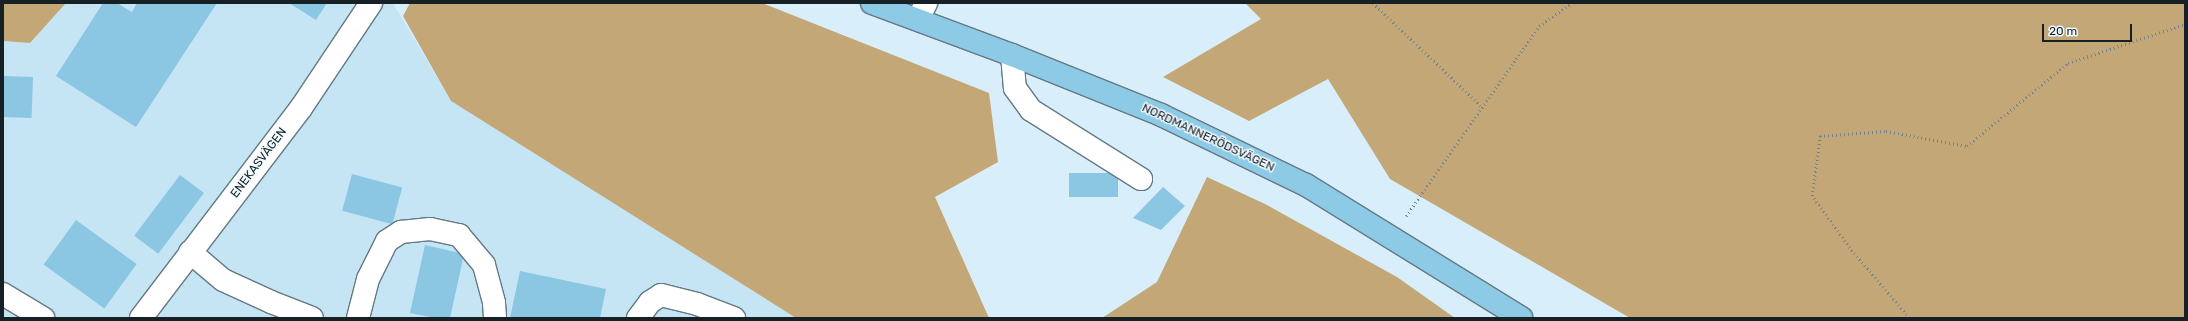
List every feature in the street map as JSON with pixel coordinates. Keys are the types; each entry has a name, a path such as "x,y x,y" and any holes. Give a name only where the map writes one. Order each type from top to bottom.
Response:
{"main road":[{"name":"NORDMANNERÖDSVÄGEN","path":"872,3 922,11 1012,55 1161,115 1306,184 1521,318"}],"street":[{"name":"ENEKASVÄGEN","path":"141,318 301,108 371,3"},
{"path":"1012,55 1015,88 1031,110 1141,179"},
{"path":"358,318 368,279 386,241 401,232 430,229 459,236 484,264 494,303 495,318"},
{"path":"190,252 223,280 312,318"},
{"path":"3,294 43,318"},
{"path":"638,318 650,302 661,296 697,304 734,318"}],"path":[{"path":"1373,3 1481,106"},
{"path":"1394,238 1406,214 1539,26 1572,3"},
{"path":"1909,318 1852,251 1812,196 1820,136 1886,131 1968,146 2068,62 2185,24"}],"shaded area":[{"path":"3,3 66,3 30,43 3,41"},
{"path":"66,3 393,3 451,101 796,318 3,318 3,41 30,43"},
{"path":"410,3 762,3 989,93 998,162 935,197 989,318 796,318 451,101 403,16"},
{"path":"1245,3 2185,3 2185,318 1630,318 1390,179 1328,79 1249,121 1163,77 1261,19"},
{"path":"1207,177 1265,204 1397,277 1455,318 1102,318 1157,282"}],"building":[{"path":"103,3 117,3 132,12 137,3 217,3 136,127 56,76"},
{"path":"289,3 327,3 316,20"},
{"path":"3,76 33,77 32,118 3,117"},
{"path":"1069,173 1118,173 1118,197 1069,197"},
{"path":"352,174 402,187 392,224 342,211"},
{"path":"180,175 204,193 158,254 134,236"},
{"path":"1163,187 1185,206 1161,230 1133,218"},
{"path":"76,220 137,264 104,309 44,264"},
{"path":"425,245 464,254 450,318 435,318 410,313"},
{"path":"520,271 606,289 600,318 510,318"}]}
